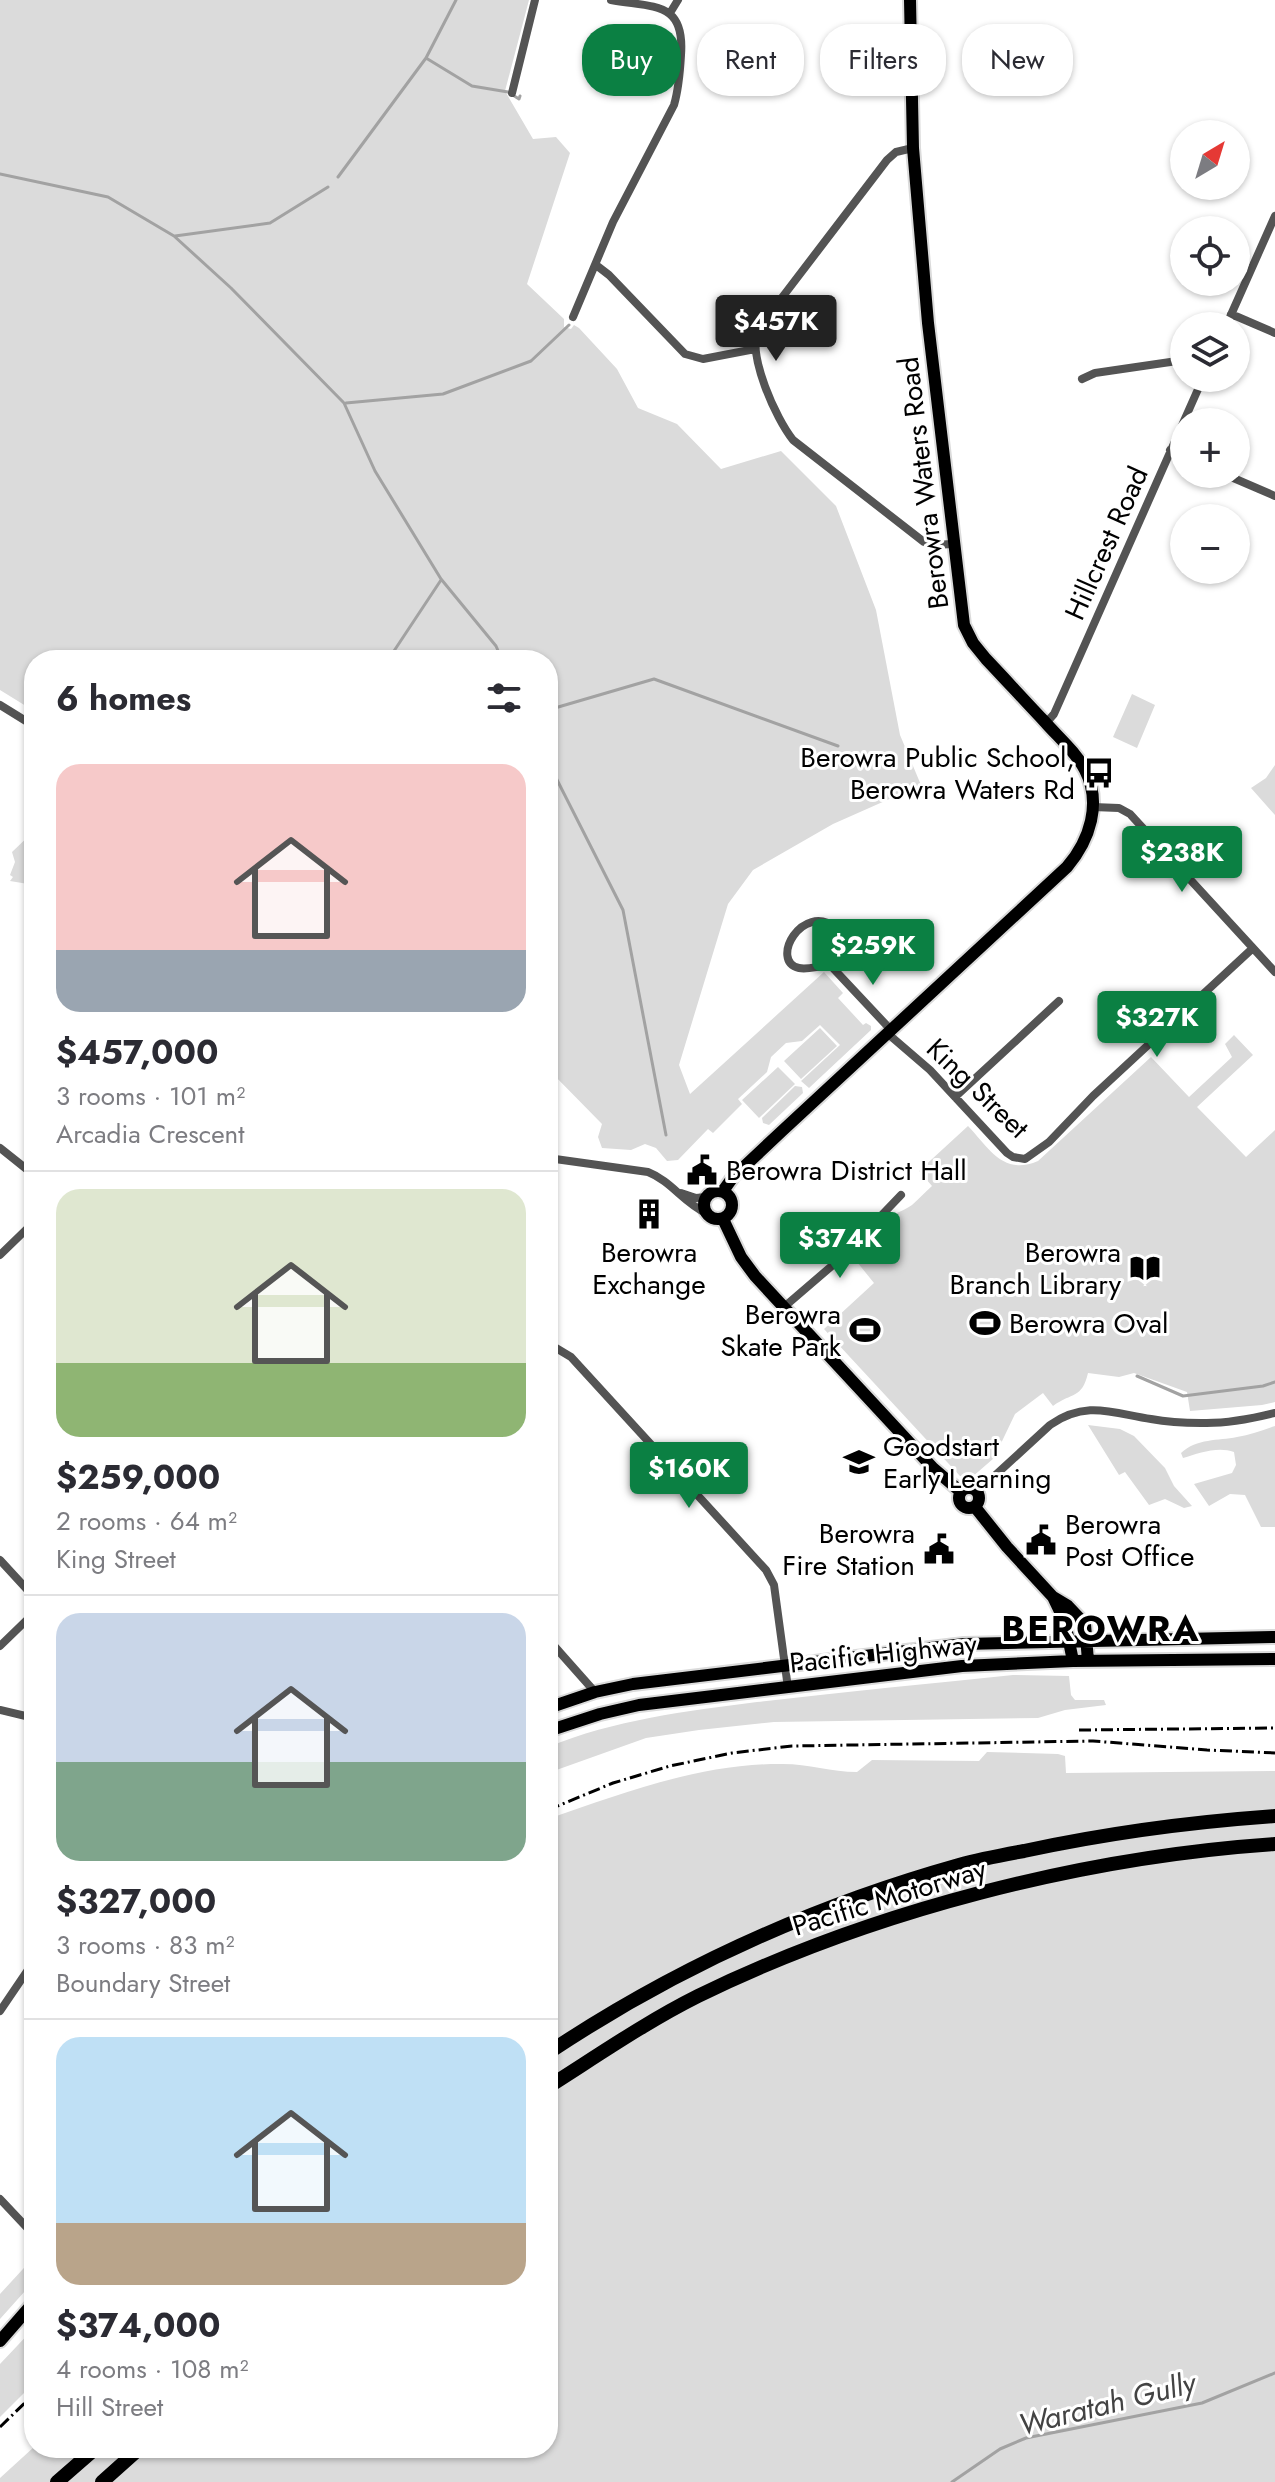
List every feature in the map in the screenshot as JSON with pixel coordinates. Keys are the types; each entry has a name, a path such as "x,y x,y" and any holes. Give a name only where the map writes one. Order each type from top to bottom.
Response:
{"highway":[{"name":"Pacific Motorway","path":"558,2047 613,2011 706,1960 831,1908 960,1864 1075,1840 1160,1827 1275,1816"},
{"name":"Pacific Motorway","path":"558,2081 696,1997 785,1957 932,1906 1081,1868 1165,1855 1275,1844"},
{"path":"57,2482 85,2458"},
{"path":"102,2482 129,2458"}],"main road":[{"name":"Berowra Waters Road","path":"723,1191 733,1177 1067,867 1080,852 1088,834 1093,807 1085,769 973,643 964,625 928,323 913,148 910,0"},
{"path":"714,1191 723,1191 733,1205 730,1214 723,1219 712,1218 706,1213 706,1197 714,1191"},
{"path":"723,1219 741,1257 784,1307 933,1468 961,1492"},
{"path":"969,1488 977,1492 979,1502 969,1509 963,1507 959,1498 961,1492 969,1488"},
{"path":"975,1507 1053,1597 1068,1606 1085,1624 1088,1661"},
{"path":"1053,1597 1065,1622 1073,1661"},
{"name":"Pacific Highway","path":"558,1705 633,1684 964,1644 1275,1637"},
{"name":"Pacific Highway","path":"558,1728 639,1705 962,1666 1073,1661 1275,1659"},
{"path":"0,2341 24,2313"}],"street":[{"path":"512,93 535,0"},
{"path":"573,317 613,222 677,93 682,37 679,22 670,13 611,0"},
{"path":"670,13 678,0"},
{"path":"913,148 896,152 887,160 758,329 755,349 779,421 793,440 924,542 953,544"},
{"path":"1232,312 1275,216"},
{"path":"596,265 685,354 703,359 755,349"},
{"path":"1250,322 1275,333"},
{"path":"1082,379 1103,371 1170,362"},
{"name":"Hillcrest Road","path":"1046,723 1054,714 1170,450"},
{"path":"1250,485 1275,496"},
{"path":"0,705 24,720"},
{"path":"1093,807 1119,808 1130,814 1275,972"},
{"path":"813,922 836,928 838,939 832,952 831,966 799,968 792,964 787,956 788,947 797,930 813,922"},
{"name":"King Street","path":"831,966 889,1031 1013,1157 1025,1159 1041,1149 1093,1096 1253,948"},
{"path":"955,1097 1059,1001"},
{"path":"0,1148 24,1167"},
{"path":"558,1159 648,1172 660,1177 693,1207 706,1213"},
{"path":"680,1193 696,1198 706,1197"},
{"path":"784,1307 855,1246 865,1242 878,1219 901,1195"},
{"path":"0,1255 24,1232"},
{"path":"558,1349 571,1357 766,1570 774,1585 788,1688"},
{"path":"977,1492 1050,1425 1082,1410 1094,1408 1152,1420 1203,1423 1239,1421 1275,1413"},
{"path":"0,1560 24,1586"},
{"path":"0,1646 24,1623"},
{"path":"558,1650 595,1692"},
{"path":"0,1710 24,1716"},
{"path":"0,2011 24,1976"},
{"path":"0,2199 24,2224"}],"shaded area":[{"path":"0,0 529,0 505,91 533,139 556,137 570,153 527,284 564,319 564,327 571,329 574,325 579,328 617,369 638,408 677,424 721,469 781,451 836,506 876,610 900,735 921,785 833,824 753,870 728,904 679,1065 690,1094 824,972 843,993 838,998 863,1025 871,1026 871,1030 809,1088 801,1081 840,1045 820,1025 802,1041 786,1043 771,1057 767,1072 738,1099 742,1104 713,1133 708,1129 678,1160 667,1161 656,1148 645,1144 631,1150 602,1148 598,1137 602,1124 558,1079 558,650 24,650 24,705 0,690"},
{"path":"1132,694 1155,705 1137,748 1113,737"},
{"path":"1275,765 1275,815 1251,788 1266,778"},
{"path":"24,841 24,883 10,881 15,862 12,852"},
{"path":"820,1028 837,1046 801,1079 784,1061"},
{"path":"1234,1035 1253,1055 1197,1107 1246,1157 1275,1130 1275,1402 1190,1411 1187,1392 1134,1373 1119,1377 1088,1373 1083,1387 1075,1394 1053,1406 1043,1393 1015,1414 994,1458 971,1478 960,1476 824,1329 874,1283 857,1262 874,1245 876,1228 880,1222 912,1205 932,1186 919,1171 968,1126 990,1151 1006,1162 1026,1165 1038,1161 1151,1057 1189,1097 1232,1057 1225,1044"},
{"path":"778,1067 795,1084 759,1118 742,1100"},
{"path":"795,1086 802,1087 803,1093 769,1125 763,1123 762,1118"},
{"path":"1088,1425 1120,1429 1134,1436 1165,1468 1174,1486 1192,1506 1184,1508 1165,1499 1149,1505 1125,1472 1119,1475"},
{"path":"1275,1426 1275,1527 1261,1527 1245,1495 1230,1494 1209,1506 1194,1484 1232,1473 1236,1465 1234,1452 1215,1450 1183,1458 1181,1453 1201,1442 1242,1436"},
{"path":"1013,1675 1069,1676 1071,1695 1075,1700 1104,1700 1106,1705 1065,1710 1038,1718 774,1722 699,1730 646,1738 558,1769 558,1743 573,1738 624,1723 757,1702"},
{"path":"987,1752 1058,1754 1065,1756 1066,1773 1275,1771 1275,2482 0,2482 0,2478 24,2456 558,2458 558,1815 663,1781 753,1765 802,1765 857,1772 872,1760 979,1761"},
{"path":"24,2268 24,2292 0,2319 0,2294"},
{"path":"24,2339 24,2393 0,2417 0,2364"}],"waterway":[{"path":"338,177 426,58 456,0"},
{"path":"426,58 472,86 508,92 519,99 520,96"},
{"path":"0,174 108,197 174,236 231,288 344,403 375,471 441,579 498,650"},
{"path":"175,236 270,223 328,187"},
{"path":"346,403 443,394 531,361 569,325"},
{"path":"395,650 441,580"},
{"path":"558,707 654,679 838,746"},
{"path":"558,782 623,910 666,1135"},
{"path":"1137,1376 1183,1396 1275,1382"},
{"name":"Waratah Gully","path":"952,2482 1000,2449 1026,2438 1202,2403 1275,2373"}],"railway":[{"path":"1079,1730 1275,1728"},
{"path":"558,1806 613,1783 670,1766 732,1753 792,1746 1093,1741 1275,1753"},
{"path":"0,2427 24,2404"}],"place":[{"name":"Berowra Public School, Berowra Waters Rd","path":"1099,773"},
{"name":"Berowra District Hall","path":"702,1170"},
{"name":"Berowra Exchange","path":"649,1214"},
{"name":"Berowra Branch Library","path":"1145,1268"},
{"name":"Berowra Oval","path":"985,1323"},
{"name":"Berowra Skate Park","path":"865,1330"},
{"name":"Goodstart Early Learning","path":"859,1462"},
{"name":"Berowra Post Office","path":"1041,1540"},
{"name":"Berowra Fire Station","path":"939,1549"}],"district":[{"name":"BEROWRA","path":"1101,1628"}]}
